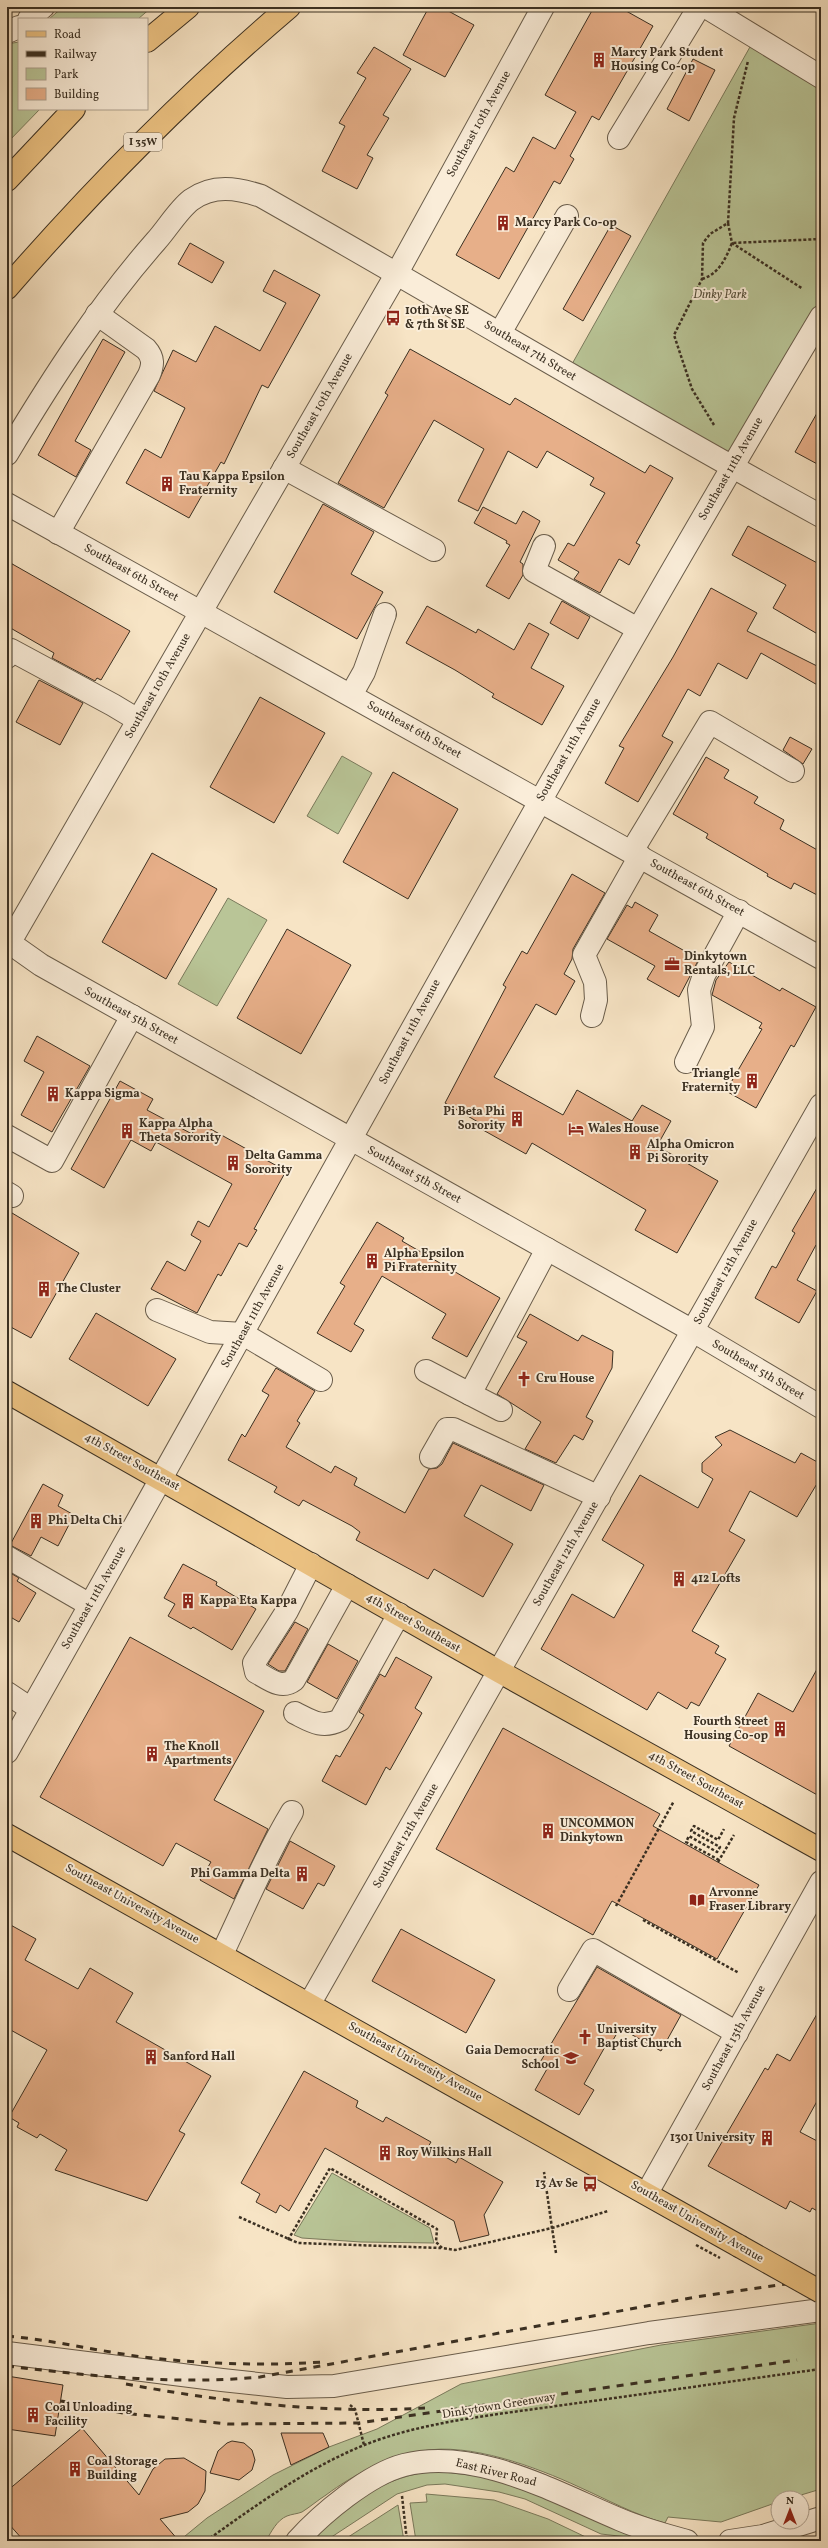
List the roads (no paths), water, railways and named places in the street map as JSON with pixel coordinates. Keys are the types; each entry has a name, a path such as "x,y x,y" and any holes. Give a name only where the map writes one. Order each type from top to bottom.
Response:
{"main road":[{"path":"148,40 188,7"},
{"name":"I 35W","path":"7,288 119,166 213,74 289,7"},
{"path":"7,180 73,110"},
{"name":"4th Street Southeast","path":"7,1392 500,1672 821,1850"},
{"name":"Southeast University Avenue","path":"7,1834 310,2003 821,2292"}],"street":[{"path":"30,18 43,7"},
{"name":"Southeast 10th Avenue","path":"8,943 397,273 543,7"},
{"path":"619,138 699,7"},
{"path":"706,7 821,77"},
{"path":"7,32 18,27"},
{"name":"Southeast 7th Street","path":"97,314 123,279 191,200 216,190 238,188 260,196 397,273 732,467 821,516"},
{"path":"500,333 567,216"},
{"path":"7,454 61,364 97,314 146,349 151,355 153,363 149,375 58,533"},
{"name":"Southeast 11th Avenue","path":"7,1752 352,1140 444,968 638,629 821,317"},
{"path":"284,468 434,550"},
{"name":"Southeast 6th Street","path":"7,504 541,800 821,958"},
{"path":"544,546 534,572 638,629"},
{"path":"351,695 364,672 385,614"},
{"path":"7,657 11,650 138,720"},
{"path":"592,1016 596,1000 595,982 584,955 636,853 710,722 793,771"},
{"path":"686,1062 703,1027 699,990 704,975 739,911"},
{"name":"Southeast 5th Street","path":"8,943 34,962 693,1331 821,1407"},
{"path":"7,1136 52,1161 132,1016"},
{"name":"Southeast 12th Avenue","path":"310,2003 500,1672 821,1105"},
{"path":"470,1394 546,1249"},
{"path":"158,1310 210,1332 243,1334 321,1380"},
{"path":"426,1371 501,1410"},
{"path":"432,1456 447,1429 453,1429 599,1497"},
{"path":"7,1557 90,1605"},
{"path":"311,1564 287,1611 254,1663 256,1672 281,1685 287,1685 294,1680 348,1585"},
{"path":"295,1712 320,1725 331,1725 340,1720 399,1614"},
{"path":"7,1693 31,1709"},
{"path":"222,1954 260,1876 270,1848 292,1812"},
{"name":"Southeast 13th Avenue","path":"647,2193 821,1882"},
{"path":"570,1990 593,1950 737,2032"},
{"path":"7,2353 287,2387 334,2386 649,2333 821,2310"},
{"name":"East River Road","path":"297,2541 310,2527 364,2484 385,2472 419,2462 450,2461 515,2475 546,2485 621,2520 687,2541"},
{"path":"730,2541 763,2536 821,2518"}],"railway":[{"path":"7,2366 102,2376 165,2380 260,2377 696,2297 821,2279"},
{"path":"7,2336 41,2340 143,2357 188,2361 233,2364 323,2362"},
{"path":"61,2401 123,2413 228,2424 359,2423 797,2360"},
{"path":"126,2384 237,2401 312,2408 425,2408"}],"place":[{"name":"Marcy Park Student Housing Co-op","path":"599,60"},
{"name":"Marcy Park Co-op","path":"503,223"},
{"name":"10th Ave SE & 7th St SE","path":"393,318"},
{"name":"Tau Kappa Epsilon Fraternity","path":"167,484"},
{"name":"Dinkytown Rentals, LLC","path":"672,964"},
{"name":"Triangle Fraternity","path":"752,1081"},
{"name":"Kappa Sigma","path":"53,1094"},
{"name":"Pi Beta Phi Sorority","path":"517,1119"},
{"name":"Wales House","path":"576,1129"},
{"name":"Kappa Alpha Theta Sorority","path":"127,1131"},
{"name":"Alpha Omicron Pi Sorority","path":"635,1152"},
{"name":"Delta Gamma Sorority","path":"233,1163"},
{"name":"Alpha Epsilon Pi Fraternity","path":"372,1261"},
{"name":"The Cluster","path":"44,1289"},
{"name":"Cru House","path":"524,1379"},
{"name":"Phi Delta Chi","path":"36,1521"},
{"name":"412 Lofts","path":"679,1579"},
{"name":"Kappa Eta Kappa","path":"188,1601"},
{"name":"Fourth Street Housing Co-op","path":"780,1729"},
{"name":"The Knoll Apartments","path":"152,1754"},
{"name":"UNCOMMON Dinkytown","path":"548,1831"},
{"name":"Phi Gamma Delta","path":"302,1874"},
{"name":"Arvonne Fraser Library","path":"697,1900"},
{"name":"University Baptist Church","path":"585,2037"},
{"name":"Sanford Hall","path":"151,2057"},
{"name":"Gaia Democratic School","path":"571,2058"},
{"name":"1301 University","path":"767,2138"},
{"name":"Roy Wilkins Hall","path":"385,2153"},
{"name":"13 Av Se","path":"590,2184"},
{"name":"Coal Unloading Facility","path":"33,2415"},
{"name":"Coal Storage Building","path":"75,2469"}],"park label":[{"name":"Dinky Park","path":"720,295"}]}
